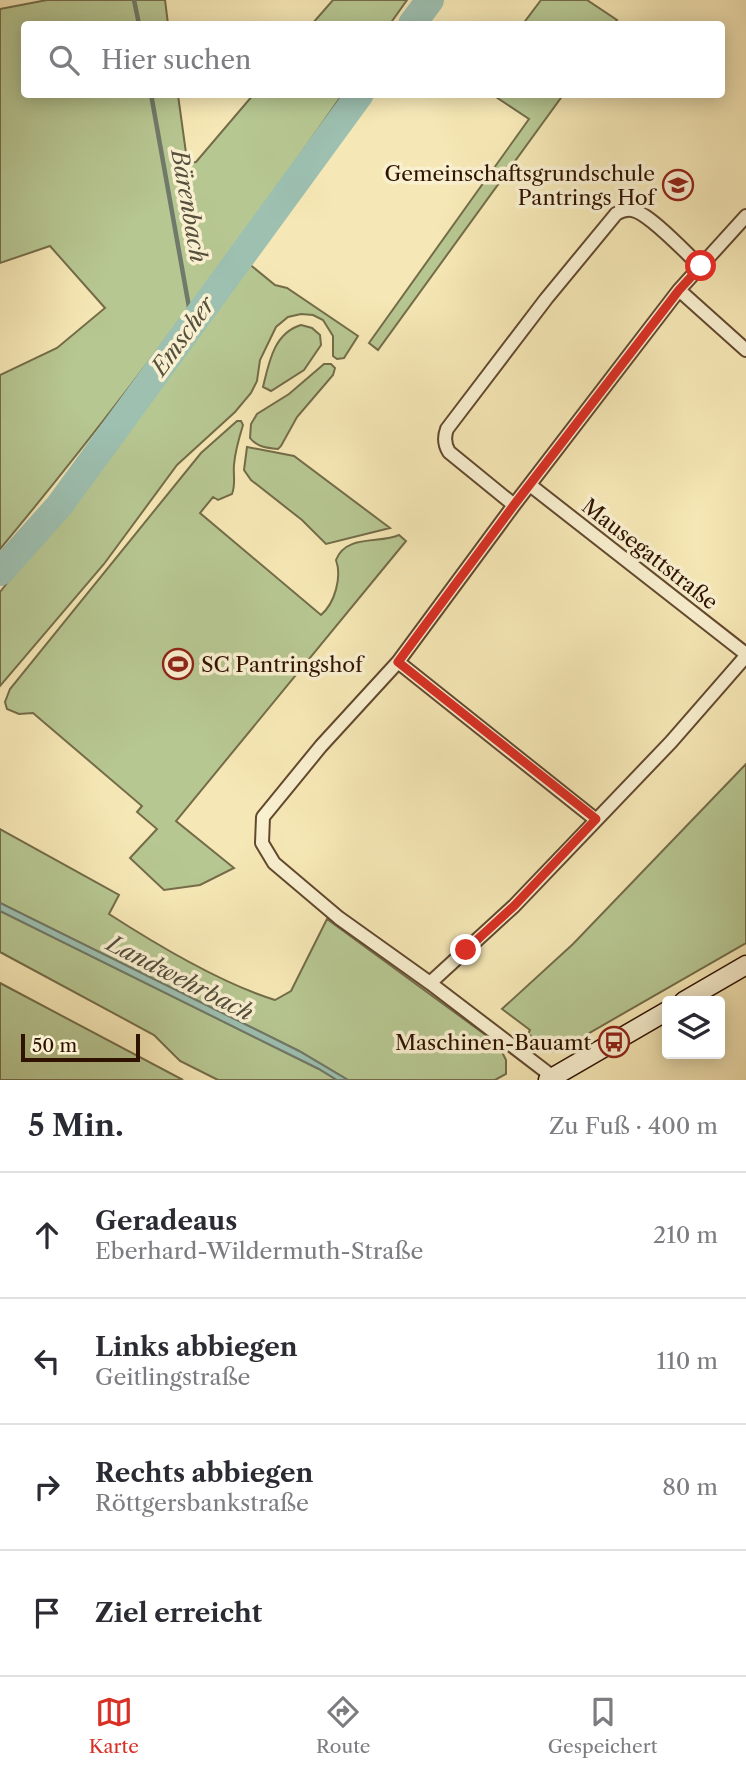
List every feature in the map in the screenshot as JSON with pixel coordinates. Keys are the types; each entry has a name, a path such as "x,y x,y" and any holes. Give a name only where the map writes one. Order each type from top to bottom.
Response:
{"main road":[{"path":"693,996 746,965"},
{"path":"553,1079 662,1014"}],"street":[{"path":"514,505 449,452 444,441 447,429 546,299 616,214 625,209 635,210 646,216 701,266"},
{"path":"553,1079 430,983 339,918 274,863 262,843 263,817 398,662 679,290 746,216"},
{"path":"679,290 746,350"},
{"name":"Mausegattstraße","path":"530,485 746,655"},
{"path":"430,983 514,906 671,742 746,655"},
{"path":"398,662 596,819"}],"green space":[{"path":"47,0 165,0 168,21 21,21 21,98 178,98 189,163 196,162 250,98 340,98 176,326 0,549 0,375 57,348 105,308 50,246 0,263 0,9"},
{"path":"333,0 407,0 392,21 315,21"},
{"path":"541,0 587,0 617,20 616,21 525,21"},
{"path":"498,98 561,98 378,350 369,343 529,119"},
{"path":"248,263 275,285 287,288 358,336 344,358 337,359 333,356 333,336 323,320 313,315 301,314 288,317 276,327 260,360 257,381 251,393 235,412 177,465 104,564 0,686 0,592 119,441"},
{"path":"301,325 312,328 320,335 321,345 304,370 271,391 263,387 274,350 285,335"},
{"path":"324,364 331,364 335,368 333,375 297,417 281,446 278,449 266,447 253,441 250,438 251,424 257,414 289,394"},
{"name":"SC Pantringshof","path":"237,421 241,421 243,425 235,455 232,494 218,500 213,497 200,513 321,615 330,604 336,589 336,560 347,546 399,535 406,541 176,821 234,868 200,885 164,890 130,858 157,829 137,812 142,806 33,713 19,714 7,709 5,702 10,689 201,453"},
{"path":"247,447 294,456 390,528 326,544 302,520 251,480 244,470"},
{"path":"746,764 746,943 558,1051 546,1048 528,1034 530,1030 502,1009 573,944"},
{"path":"0,829 119,895 109,914 128,926 211,973 275,1000 291,991 327,919 498,1044 506,1060 506,1074 495,1080 348,1080 299,1051 0,903"},
{"path":"0,911 337,1080 218,1080 180,1061 154,1035 0,952"},
{"path":"0,983 183,1080 0,1080"}],"shaded area":[{"path":"0,903 299,1051 348,1080 337,1080 0,911"}],"waterway":[{"name":"Bärenbach","path":"134,0 138,21"},
{"name":"Emscher","path":"414,21 430,0"},
{"name":"Bärenbach","path":"152,98 192,324"},
{"name":"Emscher","path":"0,572 59,506 357,98"}],"place":[{"name":"Gemeinschaftsgrundschule Pantrings Hof","path":"678,185"},
{"name":"SC Pantringshof","path":"178,664"},
{"name":"Maschinen-Bauamt","path":"614,1042"}],"route":[{"path":"466,950 514,906 596,819 398,662 514,505 679,290 701,266"}],"water label":[{"name":"Landwehrbach","path":"180,978"}]}
